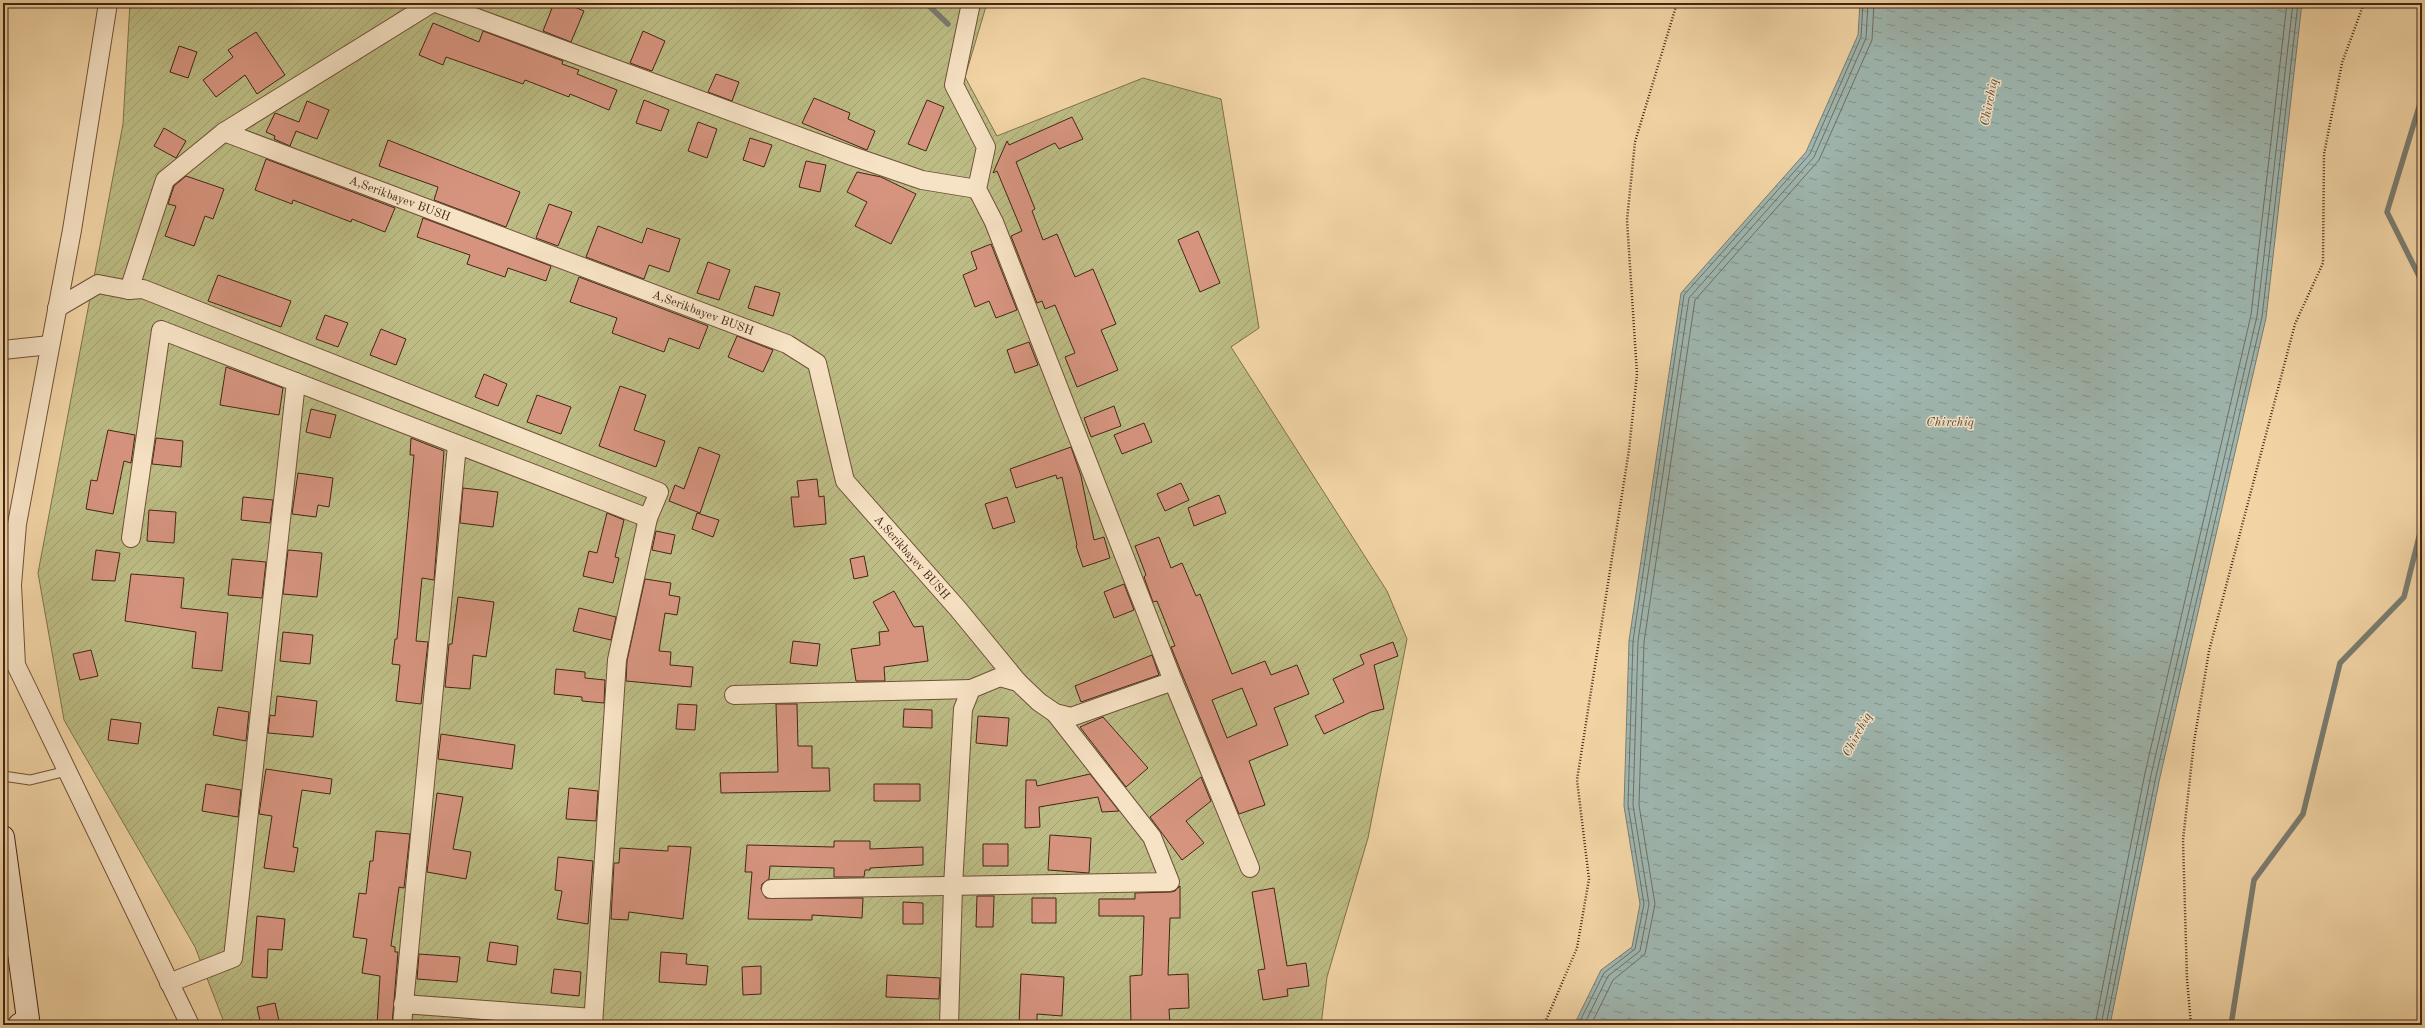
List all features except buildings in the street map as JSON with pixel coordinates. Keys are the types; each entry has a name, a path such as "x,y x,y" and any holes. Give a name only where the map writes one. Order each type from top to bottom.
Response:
{"main road":[{"path":"3,838 28,1020 19,1025"}],"street":[{"path":"108,3 57,308 17,524 12,585 16,665 190,1025"},
{"path":"129,290 165,180 224,132 432,3"},
{"path":"436,3 859,159 922,180 977,189"},
{"path":"971,3 954,85 986,147 977,189 994,222 1173,681 1250,868"},
{"name":"A,Serikbayev BUSH","path":"224,132 786,344 817,363 845,481 958,609 1018,682 1039,702 1055,713"},
{"path":"57,308 98,284 129,290 143,289 659,492 648,518 617,660 593,1022 403,1004"},
{"path":"131,538 161,330 648,518"},
{"path":"3,350 50,345"},
{"path":"169,983 233,958 296,382"},
{"path":"402,1025 457,445"},
{"path":"734,695 971,689 1000,677 1018,682"},
{"path":"1055,713 1070,717 1173,681"},
{"path":"949,1025 953,886 963,709 971,689"},
{"path":"771,889 1170,882 1152,837 1055,713"}],"lane":[{"path":"3,776 30,780 67,771"}],"path":[{"path":"1544,1025 1577,948 1589,878 1577,780 1629,450 1637,374 1627,220 1635,142 1677,3"},
{"path":"2191,1025 2187,979 2184,840 2194,742 2208,659 2295,324 2323,263 2324,154 2342,63 2364,3"}],"green space":[{"path":"130,3 987,3 965,77 997,136 1143,78 1221,99 1259,328 1231,347 1387,591 1407,639 1368,838 1327,977 1321,1025 225,1025 195,947 64,720 38,573 123,124"}],"water":[{"name":"Chirchiq","path":"1860,3 2302,3 2266,318 2160,777 2110,1025 1574,1025 1601,970 1632,947 1640,904 1624,806 1629,641 1681,293 1806,152 1858,35"}],"waterway":[{"path":"926,3 948,24"},
{"path":"2422,97 2387,212 2422,282"},
{"path":"2231,1025 2254,880 2303,814 2340,663 2404,597 2422,525"}]}
